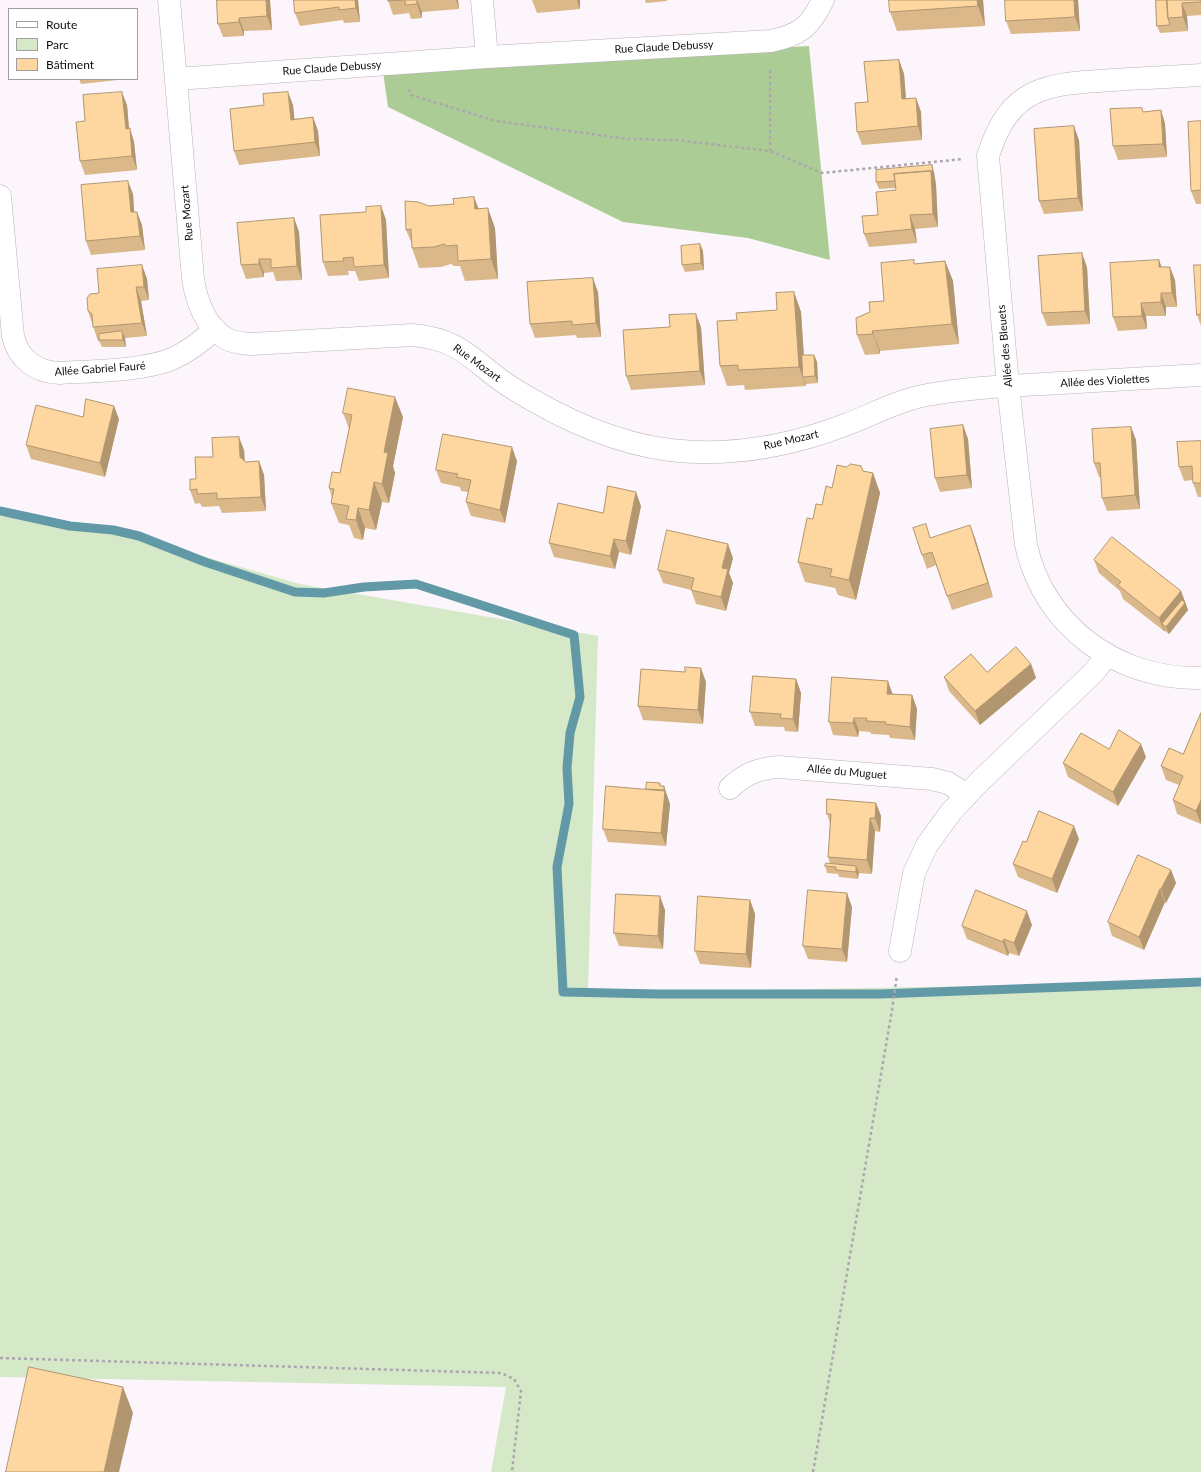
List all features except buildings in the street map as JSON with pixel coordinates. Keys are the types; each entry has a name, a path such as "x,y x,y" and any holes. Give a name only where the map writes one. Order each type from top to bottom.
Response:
{"street":[{"name":"Rue Mozart","path":"169,0 194,283 200,305 215,329 227,339 251,344 412,335 435,338 455,346 507,385 582,425 643,445 684,451 748,450 789,442 841,427 917,397 1008,386"},
{"path":"482,0 487,57"},
{"name":"Rue Claude Debussy","path":"176,80 487,57 771,41 788,38 803,30 812,20 823,0"},
{"name":"Allée des Bleuets","path":"1201,75 1068,82 1044,88 1028,96 1012,110 997,132 988,156 1008,386 1025,540 1032,568 1044,595 1057,614 1076,632 1108,655 1150,674 1172,678 1201,678"},
{"name":"Allée Gabriel Fauré","path":"0,196 14,343 21,356 32,366 44,372 59,373 155,364 174,358 192,348 215,329"},
{"name":"Allée des Violettes","path":"1008,386 1201,375"},
{"path":"900,951 917,864 931,839 951,812 967,795 994,767 1094,672 1108,655"},
{"name":"Allée du Muguet","path":"730,788 748,774 760,769 779,767 932,779 948,783 967,795"}],"path":[{"path":"770,151 771,41"},
{"path":"398,63 411,95 496,121 628,139 675,140 770,151 822,173 988,156"},
{"path":"813,1472 897,974"},
{"path":"0,1358 501,1373 514,1379 521,1391 512,1472"}],"green space":[{"path":"809,46 830,260 748,238 623,222 388,107 383,72"},
{"path":"0,516 108,529 300,584 598,636 588,993 1201,982 1201,1472 491,1472 506,1387 0,1377"}],"waterway":[{"path":"0,511 70,526 113,530 139,536 205,562 295,592 324,593 364,587 416,584 574,635 580,697 570,733 567,768 569,804 557,867 563,992 658,994 880,994 1201,982"}]}
